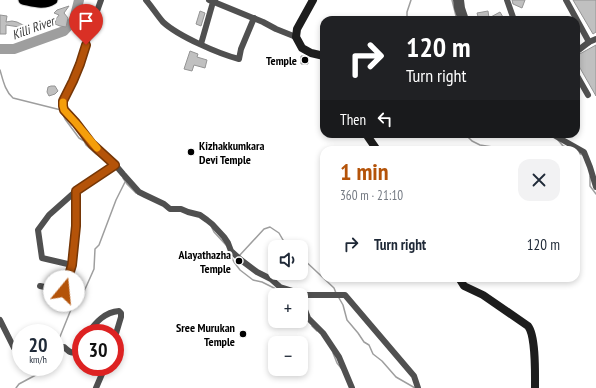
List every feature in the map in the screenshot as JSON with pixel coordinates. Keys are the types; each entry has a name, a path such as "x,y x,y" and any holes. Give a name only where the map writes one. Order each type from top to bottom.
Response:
{"main road":[{"path":"23,0 48,3 53,0"},
{"path":"313,0 297,29 296,37 302,48 320,55"},
{"path":"462,282 464,286 483,294 528,326 531,330 535,388"}],"street":[{"path":"102,0 91,28 80,64 63,101 64,110 92,144 143,194 170,209 188,212 207,220 224,237 231,250 238,257 257,272 283,288"},
{"path":"146,0 165,24 201,44 238,60 254,18"},
{"path":"456,0 460,16"},
{"path":"461,0 465,16"},
{"path":"507,0 513,16"},
{"path":"566,0 575,16"},
{"path":"201,44 212,1 296,37"},
{"path":"580,24 590,42"},
{"path":"580,49 596,39"},
{"path":"580,81 588,95"},
{"path":"559,138 573,146"},
{"path":"580,150 584,152 596,187"},
{"path":"72,265 42,258 38,230 49,215 76,191 115,165"},
{"path":"40,286 64,291 72,265 76,226 76,191"},
{"path":"308,295 345,295 414,376 418,388"},
{"path":"95,324 110,313 119,311 121,313 121,317 119,324"},
{"path":"308,318 323,334 339,357 348,382 352,388"},
{"path":"0,320 12,344"},
{"path":"96,388 101,376"}],"building":[{"path":"512,0 525,0 522,8 513,4"},
{"path":"573,0 596,0 596,32 593,34"},
{"path":"69,6 64,13 68,18 66,27 55,24 59,15 54,13 57,10"},
{"path":"200,11 205,13 201,26 196,24"},
{"path":"488,11 489,16 478,16 477,13"},
{"path":"500,12 502,16 493,16"},
{"path":"0,15 7,16 6,22 17,22 27,27 6,25 6,34 0,34"},
{"path":"596,45 596,96 580,68 580,54"},
{"path":"190,51 198,54 197,57 207,60 205,68 194,65 192,71 184,69"},
{"name":"Temple","path":"301,56 308,58 308,64 301,64"},
{"path":"55,86 58,91 49,96 47,92 48,87"}],"waterway":[{"name":"Killi River","path":"0,49 14,49 64,31 74,20 79,0"},
{"path":"407,16 411,0"},
{"path":"452,0 456,16"},
{"path":"0,70 6,89 13,98 61,110"},
{"path":"62,112 65,119 79,138 84,141 86,145 96,154 111,165"},
{"path":"469,138 480,145 486,146"},
{"path":"558,140 563,146"},
{"path":"590,176 590,186 596,194"},
{"path":"123,178 136,193"},
{"path":"64,327 72,307 82,296 94,269 95,249 99,245 116,200 125,182"},
{"path":"239,256 264,229 270,227 279,233 283,240"},
{"path":"212,228 226,245"},
{"path":"230,254 240,270 253,280 262,282 274,288"},
{"path":"308,264 320,275"},
{"path":"328,282 334,288 336,293"},
{"path":"339,298 343,305 347,320 364,342 369,345 373,354 382,361 396,377 415,388"},
{"path":"312,326 317,331"},
{"path":"333,353 341,368"},
{"path":"16,388 19,384 34,376"}],"slow traffic":[{"path":"63,102 64,110 97,148"}],"place":[{"name":"Temple","path":"305,60"},
{"name":"Kizhakkumkara Devi Temple","path":"191,152"},
{"name":"Alayathazha Temple","path":"239,261"},
{"name":"Sree Murukan Temple","path":"243,334"}],"route":[{"path":"64,291 72,265 76,226 76,191 115,165 92,144 64,110 63,106 63,101 80,64 86,45"}]}
